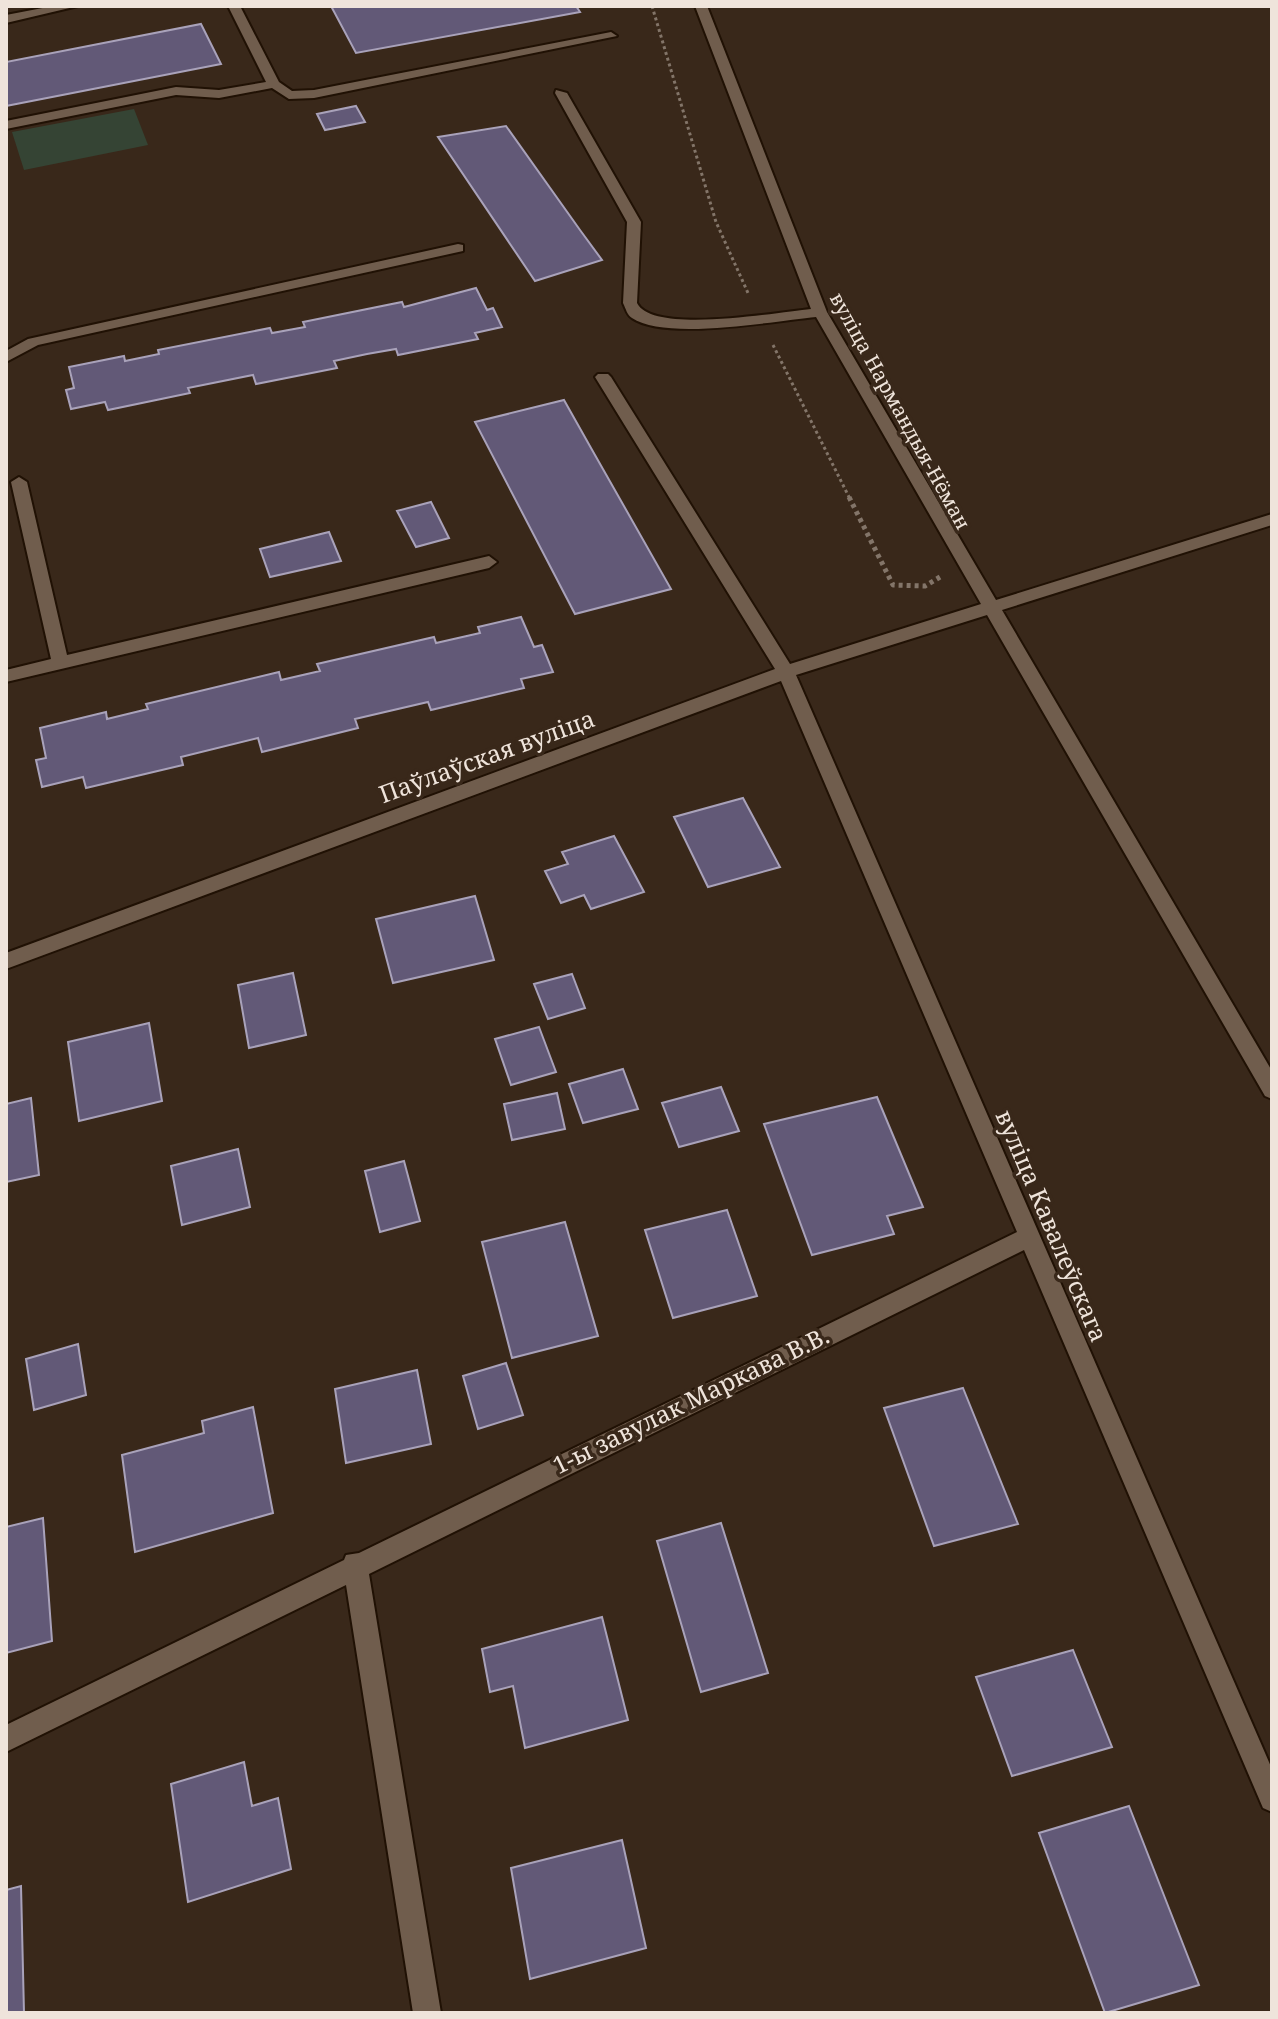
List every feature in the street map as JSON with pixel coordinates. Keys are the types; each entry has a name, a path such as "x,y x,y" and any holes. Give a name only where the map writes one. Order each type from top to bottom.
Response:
{"street":[{"path":"6,19 72,6"},
{"path":"234,6 274,84 289,95 314,94 611,36"},
{"name":"вуліца Нармандыя-Нёман","path":"701,6 820,312 962,562 1272,1090"},
{"path":"6,125 176,91 219,94 274,84"},
{"path":"561,93 634,222 630,303 635,314 650,322 676,326 820,312"},
{"path":"6,357 33,342 458,248"},
{"name":"вуліца Кавалеўскага","path":"603,377 786,672 1027,1238 1272,1799"},
{"path":"19,482 60,663"},
{"name":"Паўлаўская вуліца","path":"6,961 786,672 1272,519"},
{"path":"6,676 489,562"},
{"name":"1-ы завулак Маркава В.В.","path":"6,1739 355,1564 1027,1238"},
{"path":"355,1564 427,2013"}],"path":[{"path":"893,585 925,586 962,562"}],"green space":[{"path":"134,109 148,145 24,170 12,132"}],"building":[{"path":"331,6 576,6 580,12 356,53"},
{"path":"201,24 221,64 6,106 6,62"},
{"path":"356,106 365,122 325,130 317,114"},
{"path":"506,126 602,260 535,281 438,137"},
{"path":"476,288 487,310 493,308 502,327 475,333 478,339 398,355 396,349 367,354 334,361 337,368 256,384 253,375 188,388 190,393 108,410 105,402 71,409 66,390 74,388 69,367 124,356 125,361 159,354 158,350 270,328 272,333 305,327 303,322 402,302 404,307"},
{"path":"564,400 671,589 575,614 475,422"},
{"path":"431,502 449,538 416,547 397,511"},
{"path":"329,532 341,561 270,577 260,549"},
{"path":"521,617 534,647 542,645 553,672 521,679 524,688 431,710 428,702 355,719 358,728 262,752 258,738 181,757 183,765 86,788 83,777 42,787 36,760 46,758 40,728 106,712 107,719 148,709 146,704 279,672 281,680 320,671 317,664 434,637 436,643 480,633 478,627"},
{"path":"743,798 780,867 708,887 674,817"},
{"path":"614,836 644,892 591,909 584,895 561,903 545,871 568,864 562,852"},
{"path":"475,896 494,960 393,983 376,919"},
{"path":"293,973 306,1035 249,1048 238,985"},
{"path":"572,974 585,1008 548,1019 534,984"},
{"path":"149,1023 162,1101 79,1121 68,1042"},
{"path":"539,1027 556,1072 511,1085 495,1039"},
{"path":"623,1069 638,1109 583,1123 569,1084"},
{"path":"721,1087 739,1131 679,1147 662,1103"},
{"path":"557,1093 565,1129 512,1140 504,1104"},
{"path":"877,1097 923,1207 887,1216 894,1234 812,1255 764,1124"},
{"path":"31,1098 39,1175 6,1182 6,1104"},
{"path":"238,1149 250,1207 182,1225 171,1166"},
{"path":"404,1161 420,1221 380,1232 365,1171"},
{"path":"727,1210 757,1296 673,1318 645,1230"},
{"path":"565,1222 598,1336 512,1358 482,1242"},
{"path":"78,1344 86,1395 34,1410 26,1359"},
{"path":"506,1363 523,1415 478,1429 463,1376"},
{"path":"417,1370 431,1444 346,1463 335,1389"},
{"path":"963,1388 1018,1524 934,1546 884,1408"},
{"path":"253,1407 273,1513 135,1552 122,1455 204,1433 202,1421"},
{"path":"43,1518 52,1641 6,1653 6,1527"},
{"path":"721,1523 768,1673 701,1692 657,1541"},
{"path":"602,1617 628,1720 525,1748 513,1686 490,1692 482,1649"},
{"path":"1073,1650 1112,1747 1012,1776 976,1677"},
{"path":"244,1762 252,1806 278,1798 291,1869 188,1902 171,1784"},
{"path":"1129,1806 1199,1985 1105,2013 1039,1833"},
{"path":"622,1840 646,1948 530,1979 511,1868"},
{"path":"21,1886 24,2013 6,2013 6,1890"}]}
